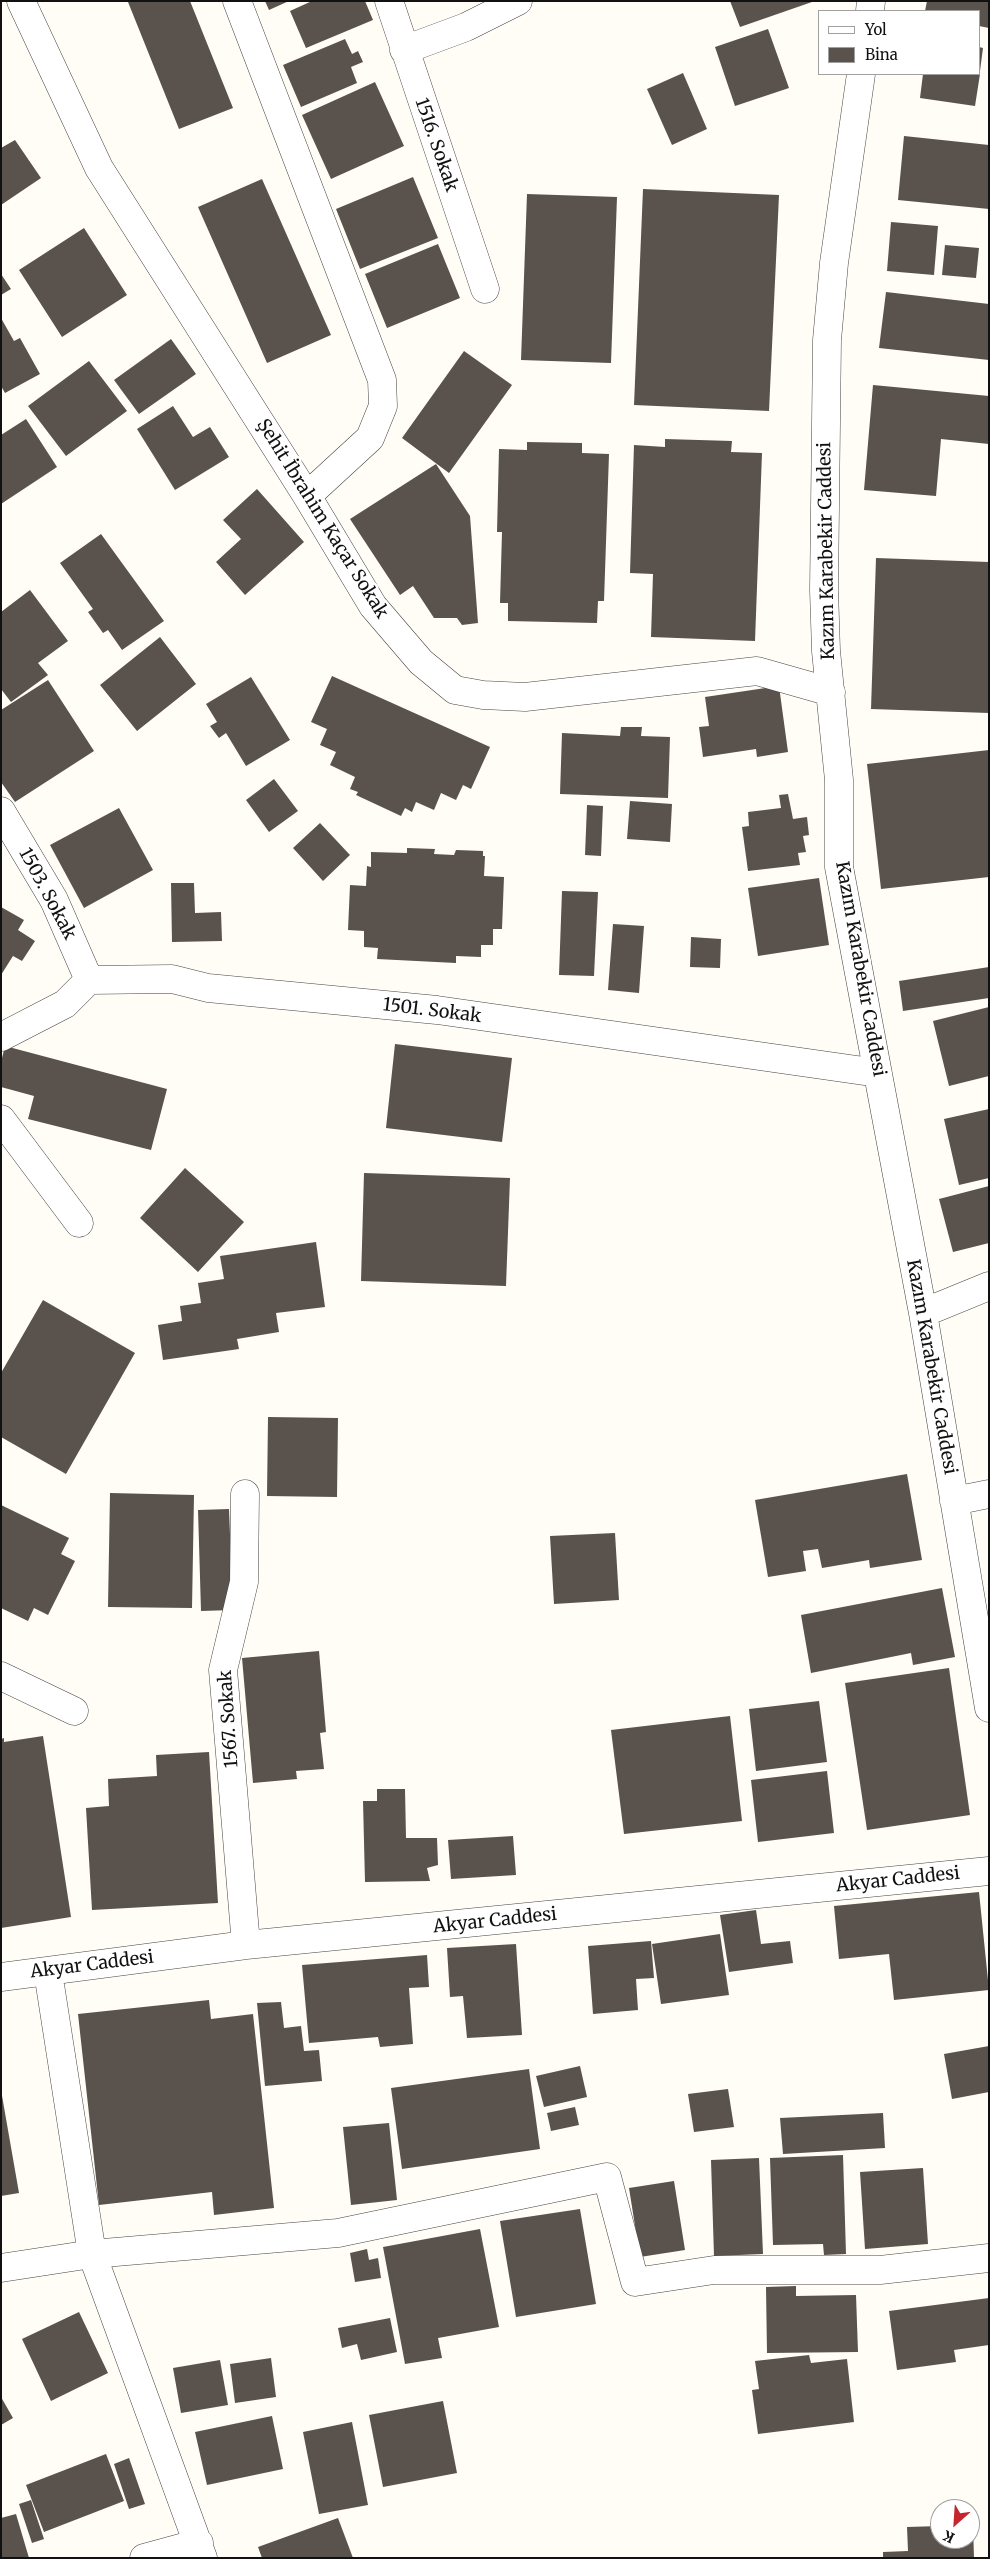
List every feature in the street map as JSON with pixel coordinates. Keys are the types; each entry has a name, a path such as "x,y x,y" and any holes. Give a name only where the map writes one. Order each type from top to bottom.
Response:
{"street":[{"name":"Şehit İbrahim Kaçar Sokak","path":"22,1 99,168 307,496 373,606 421,662 455,690 484,695 525,698 757,671 831,692"},
{"path":"237,1 382,380 383,406 370,438 307,496"},
{"name":"1516. Sokak","path":"389,1 485,289"},
{"path":"404,50 466,27 518,1"},
{"name":"Kazım Karabekir Caddesi","path":"861,75 834,263 827,340 824,590 839,780 839,867 923,1313 989,1708"},
{"name":"1503. Sokak","path":"1,811 54,900 89,980"},
{"name":"1501. Sokak","path":"89,980 172,979 208,988 436,1010 878,1073"},
{"path":"1,1037 65,1004 89,980"},
{"path":"1,1119 79,1223"},
{"path":"923,1313 989,1286"},
{"name":"1567. Sokak","path":"245,1494 244,1582 223,1670 246,1945"},
{"path":"954,1501 989,1494"},
{"path":"1,1676 74,1711"},
{"name":"Akyar Caddesi","path":"1,1977 246,1945 989,1871"},
{"path":"48,1972 92,2254 201,2550 144,2558"},
{"path":"1,2268 92,2254 338,2233 607,2177 635,2282 714,2270 880,2270 989,2258"}],"building":[{"path":"190,1 233,108 179,129 128,2"},
{"path":"265,1 289,1 269,10"},
{"path":"312,1 365,1 373,20 306,48 290,11"},
{"path":"730,1 812,1 812,2 740,27"},
{"path":"927,1 989,1 989,28 980,26 980,10 925,10"},
{"path":"768,29 789,88 735,106 715,47"},
{"path":"345,39 352,54 358,51 363,62 351,67 357,83 301,107 283,65"},
{"path":"980,47 983,48 980,71"},
{"path":"683,73 707,129 672,145 647,89"},
{"path":"923,75 980,75 975,106 920,98"},
{"path":"375,82 404,146 331,179 302,115"},
{"path":"904,136 989,145 989,209 898,200"},
{"path":"15,140 41,178 1,205 1,148"},
{"path":"413,177 438,238 360,269 336,209"},
{"path":"262,179 331,335 267,363 198,207"},
{"path":"643,189 779,195 769,411 634,405"},
{"path":"527,194 617,197 611,363 521,360"},
{"path":"891,222 938,226 934,275 887,271"},
{"path":"84,228 127,295 62,337 19,270"},
{"path":"438,244 460,298 387,328 365,274"},
{"path":"945,245 979,248 976,278 942,275"},
{"path":"1,274 11,289 1,295"},
{"path":"886,292 989,304 989,360 879,348"},
{"path":"1,318 14,341 20,338 40,374 5,393 1,386"},
{"path":"171,339 196,374 139,414 114,380"},
{"path":"464,351 512,385 449,473 402,438"},
{"path":"89,361 127,411 66,456 28,406"},
{"path":"873,385 989,396 989,444 941,439 936,496 864,490"},
{"path":"173,406 193,437 210,427 229,457 175,490 137,429"},
{"path":"26,419 57,467 1,504 1,435"},
{"path":"665,439 732,441 731,452 762,453 755,641 651,637 653,574 630,573 634,445 665,447"},
{"path":"527,442 582,443 582,453 609,454 604,601 598,601 597,623 508,621 508,603 500,603 502,532 497,532 499,449 527,450"},
{"path":"436,464 470,516 478,623 462,625 457,618 434,618 413,586 400,595 350,519"},
{"path":"257,489 304,542 245,595 216,562 241,539 223,520"},
{"path":"101,534 164,621 122,650 108,630 103,633 88,612 93,609 60,563"},
{"path":"876,558 989,562 989,713 871,709"},
{"path":"30,590 68,641 38,663 48,675 11,702 1,689 1,612"},
{"path":"160,637 196,684 137,731 100,685"},
{"path":"332,676 490,747 471,789 463,785 456,800 441,793 434,810 416,802 412,812 405,808 401,816 356,795 358,792 350,789 355,777 330,765 336,752 320,745 327,729 311,722"},
{"path":"251,677 290,740 246,766 226,733 219,738 210,726 217,722 206,704"},
{"path":"48,680 94,751 15,802 1,782 1,710"},
{"path":"779,686 788,752 757,757 756,749 703,757 699,727 709,726 705,697"},
{"path":"621,727 642,727 641,736 670,737 668,798 560,794 562,733 620,736"},
{"path":"989,750 989,877 881,889 867,764"},
{"path":"274,779 298,811 269,832 246,800"},
{"path":"788,794 793,819 807,817 809,835 803,836 806,852 798,853 800,865 748,871 742,827 749,826 748,812 781,808 779,795"},
{"path":"630,801 672,804 670,842 627,839"},
{"path":"587,805 603,806 601,856 585,855"},
{"path":"119,808 153,870 84,908 50,845"},
{"path":"320,823 350,855 323,881 293,848"},
{"path":"407,848 435,849 434,854 454,855 456,850 483,851 483,856 485,856 484,876 504,877 502,929 493,929 493,945 481,945 481,957 456,956 456,963 377,959 378,948 364,947 364,931 348,930 350,885 366,886 367,866 371,867 371,852 407,853"},
{"path":"819,878 829,945 758,956 748,888"},
{"path":"171,883 194,883 195,913 221,912 222,941 172,942"},
{"path":"562,891 598,892 594,976 559,975"},
{"path":"1,907 24,920 18,930 35,941 22,961 13,956 1,975"},
{"path":"613,924 644,926 639,993 608,990"},
{"path":"691,937 721,939 720,968 690,967"},
{"path":"989,967 989,998 903,1011 899,981"},
{"path":"989,1007 989,1076 949,1086 933,1021"},
{"path":"395,1044 512,1058 502,1142 386,1128"},
{"path":"5,1046 167,1089 151,1150 28,1119 34,1096 1,1087 1,1062"},
{"path":"989,1109 989,1178 959,1185 944,1119"},
{"path":"185,1168 244,1222 198,1272 140,1218"},
{"path":"364,1173 510,1178 506,1286 361,1281"},
{"path":"989,1186 989,1243 953,1252 939,1199"},
{"path":"316,1242 325,1307 276,1313 279,1332 237,1339 239,1349 163,1360 158,1325 182,1321 180,1306 201,1303 198,1283 224,1279 220,1256"},
{"path":"43,1300 135,1353 66,1474 1,1437 1,1373"},
{"path":"268,1417 338,1418 337,1497 267,1496"},
{"path":"907,1474 922,1560 870,1568 869,1560 822,1568 818,1549 803,1551 806,1571 768,1577 755,1500"},
{"path":"110,1493 194,1495 192,1608 108,1607"},
{"path":"1,1505 69,1538 61,1554 75,1561 48,1615 34,1608 28,1621 1,1608"},
{"path":"229,1509 233,1610 201,1611 198,1510"},
{"path":"615,1533 619,1600 554,1604 550,1536"},
{"path":"942,1588 955,1657 913,1665 911,1653 811,1673 801,1615"},
{"path":"319,1651 326,1732 320,1733 324,1769 296,1771 297,1779 253,1783 242,1658"},
{"path":"949,1668 970,1815 867,1830 845,1683"},
{"path":"819,1701 827,1762 756,1771 749,1709"},
{"path":"730,1716 742,1821 624,1834 611,1730"},
{"path":"43,1736 71,1917 1,1928 1,1739 4,1738 4,1742"},
{"path":"209,1752 218,1903 92,1910 86,1808 109,1806 108,1779 157,1776 156,1755"},
{"path":"827,1771 834,1833 758,1842 751,1780"},
{"path":"377,1789 405,1789 406,1838 437,1838 438,1865 427,1868 430,1881 365,1882 363,1801 377,1801"},
{"path":"513,1836 516,1875 451,1879 448,1840"},
{"path":"979,1892 989,1990 894,2000 889,1954 839,1959 834,1906"},
{"path":"756,1910 761,1944 790,1941 793,1963 729,1972 720,1915"},
{"path":"720,1934 729,1995 661,2004 652,1944"},
{"path":"651,1941 654,1978 636,1979 638,2010 593,2014 588,1946"},
{"path":"516,1944 522,2035 467,2038 463,1996 450,1997 447,1948"},
{"path":"427,1955 429,1987 409,1988 413,2044 380,2047 378,2037 309,2043 302,1965"},
{"path":"209,2000 211,2019 253,2014 274,2208 214,2215 212,2192 99,2205 78,2014"},
{"path":"281,2002 284,2028 301,2026 304,2051 319,2050 322,2081 265,2086 257,2003"},
{"path":"989,2046 989,2092 952,2099 944,2054"},
{"path":"580,2066 587,2097 544,2107 536,2076"},
{"path":"529,2069 540,2149 402,2169 391,2088"},
{"path":"728,2089 734,2127 694,2132 688,2094"},
{"path":"1,2090 19,2193 1,2196"},
{"path":"575,2107 579,2125 551,2131 547,2113"},
{"path":"883,2113 885,2148 783,2154 780,2118"},
{"path":"389,2123 397,2200 351,2205 343,2127"},
{"path":"843,2155 846,2254 824,2255 823,2244 773,2245 770,2158"},
{"path":"759,2158 763,2254 714,2256 711,2160"},
{"path":"923,2168 928,2244 865,2249 860,2172"},
{"path":"674,2181 685,2250 640,2257 629,2188"},
{"path":"580,2209 596,2304 516,2317 500,2221"},
{"path":"480,2229 499,2327 438,2338 442,2358 405,2364 383,2247"},
{"path":"367,2249 369,2260 378,2258 381,2278 355,2282 350,2253"},
{"path":"796,2286 796,2296 856,2295 858,2352 767,2353 766,2287"},
{"path":"989,2298 989,2345 954,2350 956,2362 897,2370 889,2311"},
{"path":"79,2312 108,2373 51,2401 22,2339"},
{"path":"390,2318 397,2352 361,2360 357,2344 342,2348 338,2328"},
{"path":"809,2355 811,2363 847,2359 854,2422 758,2434 752,2390 759,2389 755,2361"},
{"path":"271,2358 276,2397 235,2403 230,2364"},
{"path":"220,2360 228,2405 181,2413 173,2368"},
{"path":"1,2397 13,2418 1,2425"},
{"path":"443,2401 457,2473 383,2487 369,2415"},
{"path":"272,2416 283,2469 207,2485 195,2432"},
{"path":"352,2422 368,2505 319,2514 303,2432"},
{"path":"106,2454 124,2501 44,2532 26,2485"},
{"path":"129,2458 145,2504 129,2509 114,2464"},
{"path":"31,2500 44,2539 32,2543 19,2504"},
{"path":"16,2514 29,2558 1,2558 1,2518"},
{"path":"338,2518 353,2558 262,2558 258,2547"},
{"path":"930,2526 930,2549 974,2549 974,2558 883,2558 883,2552 908,2551 907,2527"}]}
